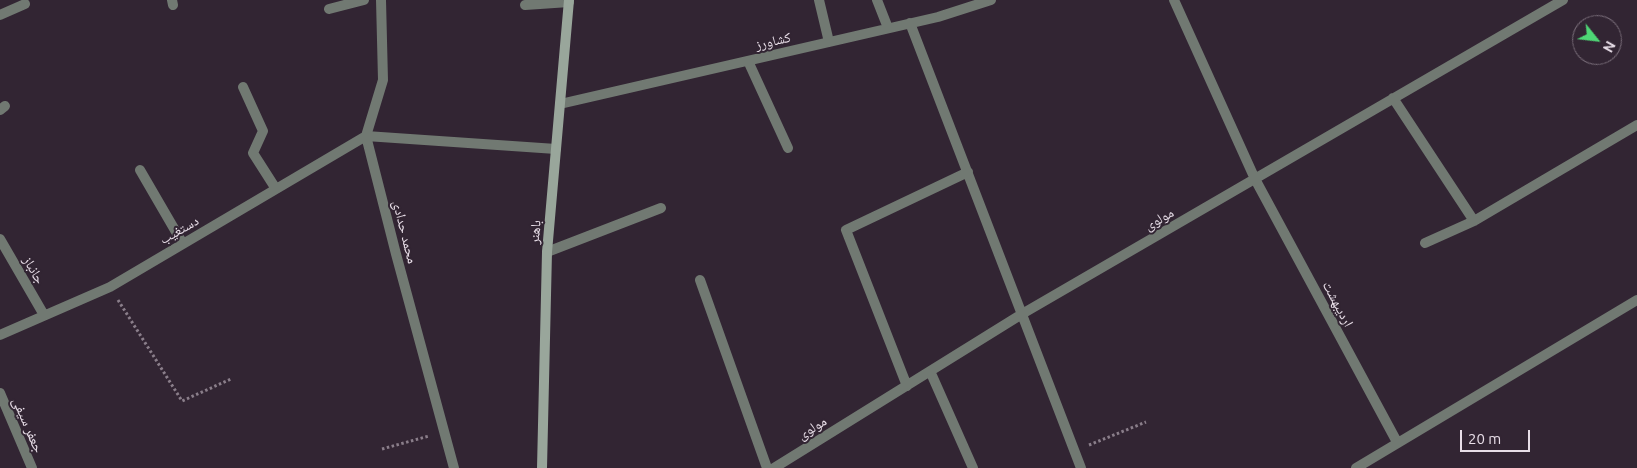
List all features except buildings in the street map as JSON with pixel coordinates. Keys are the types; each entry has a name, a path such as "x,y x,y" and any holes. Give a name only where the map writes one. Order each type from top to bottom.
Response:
{"street":[{"path":"329,9 364,0"},
{"path":"381,0 383,80 366,136 556,149"},
{"path":"819,0 828,42"},
{"path":"877,0 888,28"},
{"name":"کشاورز","path":"560,104 938,17 991,0"},
{"name":"اردیبهشت","path":"1174,0 1255,179 1397,442"},
{"name":"مولوی","path":"774,468 1022,314 1563,0"},
{"path":"526,5 569,1"},
{"name":"باهنر","path":"542,468 547,252 569,1"},
{"path":"0,15 25,4"},
{"path":"910,23 1081,468"},
{"path":"748,61 788,148"},
{"path":"243,87 264,131 253,153 276,189"},
{"path":"1393,98 1474,221"},
{"path":"1425,243 1474,221 1637,125"},
{"name":"دستغیب","path":"0,335 110,287 366,136"},
{"name":"محمد حدادی","path":"366,136 454,468"},
{"path":"140,170 183,244"},
{"path":"907,386 846,230 968,172"},
{"path":"547,252 661,208"},
{"name":"جانباز","path":"0,239 44,315"},
{"path":"700,280 767,468"},
{"path":"1356,468 1637,300"},
{"path":"930,371 973,468"},
{"name":"جعفر سیفی","path":"0,393 32,468"}],"path":[{"path":"110,287 182,402 231,379"},
{"path":"1074,451 1146,422"},
{"path":"382,449 444,432"}]}
